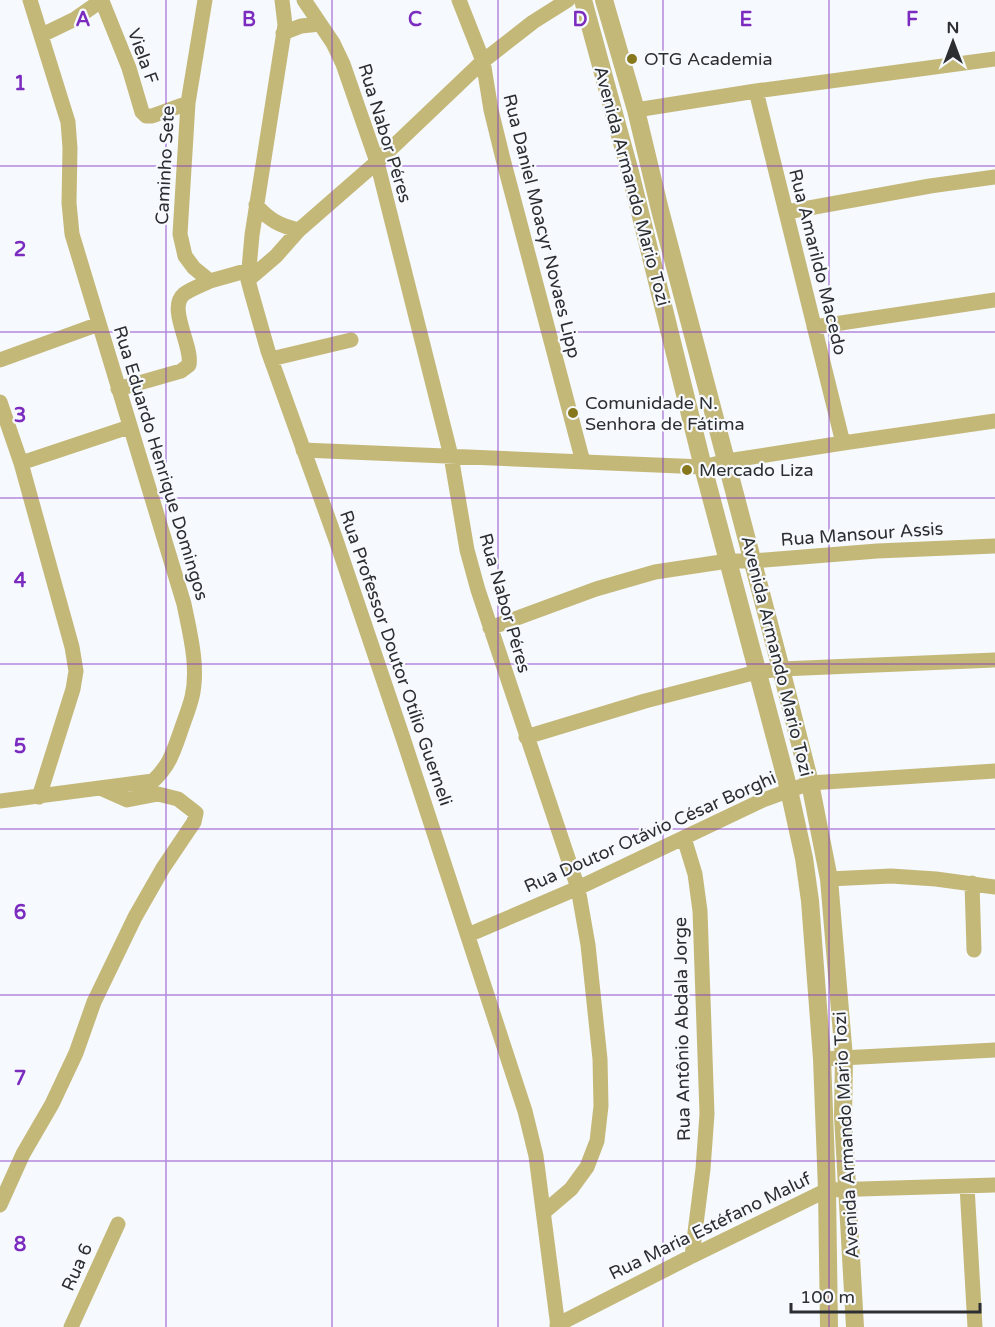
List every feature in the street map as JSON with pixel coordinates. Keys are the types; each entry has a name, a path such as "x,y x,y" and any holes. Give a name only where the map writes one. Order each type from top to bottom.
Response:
{"street":[{"name":"Rua Eduardo Henrique Domingos","path":"0,801 153,781 166,770 172,756 192,696 194,680 193,652 184,604 72,234 69,203 68,122 30,0"},
{"path":"42,35 75,19 102,0"},
{"name":"Viela F","path":"102,0 129,68 142,112 146,116 152,116 188,103"},
{"name":"Caminho Sete","path":"205,0 188,103 181,206 182,247 185,256 194,268 210,281"},
{"name":"Rua Professor Doutor Otílio Guerneli","path":"282,0 285,11 283,33 256,205 249,275 271,359 403,738 525,1111 536,1156 558,1326"},
{"name":"Rua Nabor Péres","path":"304,0 333,43 343,64 377,162 451,456 467,550 490,628 578,888 588,945 600,1059 601,1106 597,1141 587,1167 571,1190 543,1212"},
{"name":"Rua Daniel Moacyr Novaes Lipp","path":"459,0 483,61 502,159 583,462"},
{"path":"118,389 181,370 189,365 189,354 178,309 179,301 184,294 210,281 249,275 276,256 299,230 377,162 483,61 533,22 568,0"},
{"name":"Avenida Armando Mario Tozi","path":"583,0 630,172 703,467 789,790 804,858 810,902 822,1059 827,1190 827,1326"},
{"name":"Avenida Armando Mario Tozi","path":"604,0 636,110 660,210 781,669 810,783 829,879 844,1058 843,1116 849,1189 855,1327"},
{"path":"283,33 301,26 320,24"},
{"path":"636,110 756,91 995,59"},
{"name":"Rua Amarildo Macedo","path":"756,91 843,443"},
{"path":"787,212 930,186 995,177"},
{"path":"256,205 271,221 280,226 299,230"},
{"path":"814,327 995,300"},
{"path":"0,360 99,324"},
{"path":"271,359 351,340"},
{"path":"0,402 21,463 72,647 76,671 74,688 39,797"},
{"path":"303,450 703,467 727,461 995,421"},
{"path":"21,463 129,427"},
{"name":"Rua Mansour Assis","path":"490,628 616,583 655,572 728,561 995,546"},
{"path":"526,737 645,701 758,672 781,669 995,660"},
{"name":"Rua Doutor Otávio César Borghi","path":"468,935 578,888 754,804 810,783 995,771"},
{"path":"0,1205 23,1154 52,1104 76,1053 94,1002 135,917 163,868 194,822 196,813 178,799 158,794 127,800 100,788"},
{"name":"Rua Antônio Abdala Jorge","path":"684,838 695,874 700,911 707,1114 692,1256"},
{"path":"829,879 891,876 995,887"},
{"path":"972,883 974,950"},
{"path":"822,1059 995,1050"},
{"name":"Rua Maria Estéfano Maluf","path":"558,1326 692,1256 827,1190 995,1185"},
{"path":"967,1186 975,1327"},
{"name":"Rua 6","path":"71,1327 118,1224"}],"place":[{"name":"OTG Academia","path":"632,59"},
{"name":"Comunidade N. Senhora de Fátima","path":"573,413"},
{"name":"Mercado Liza","path":"687,470"}]}
